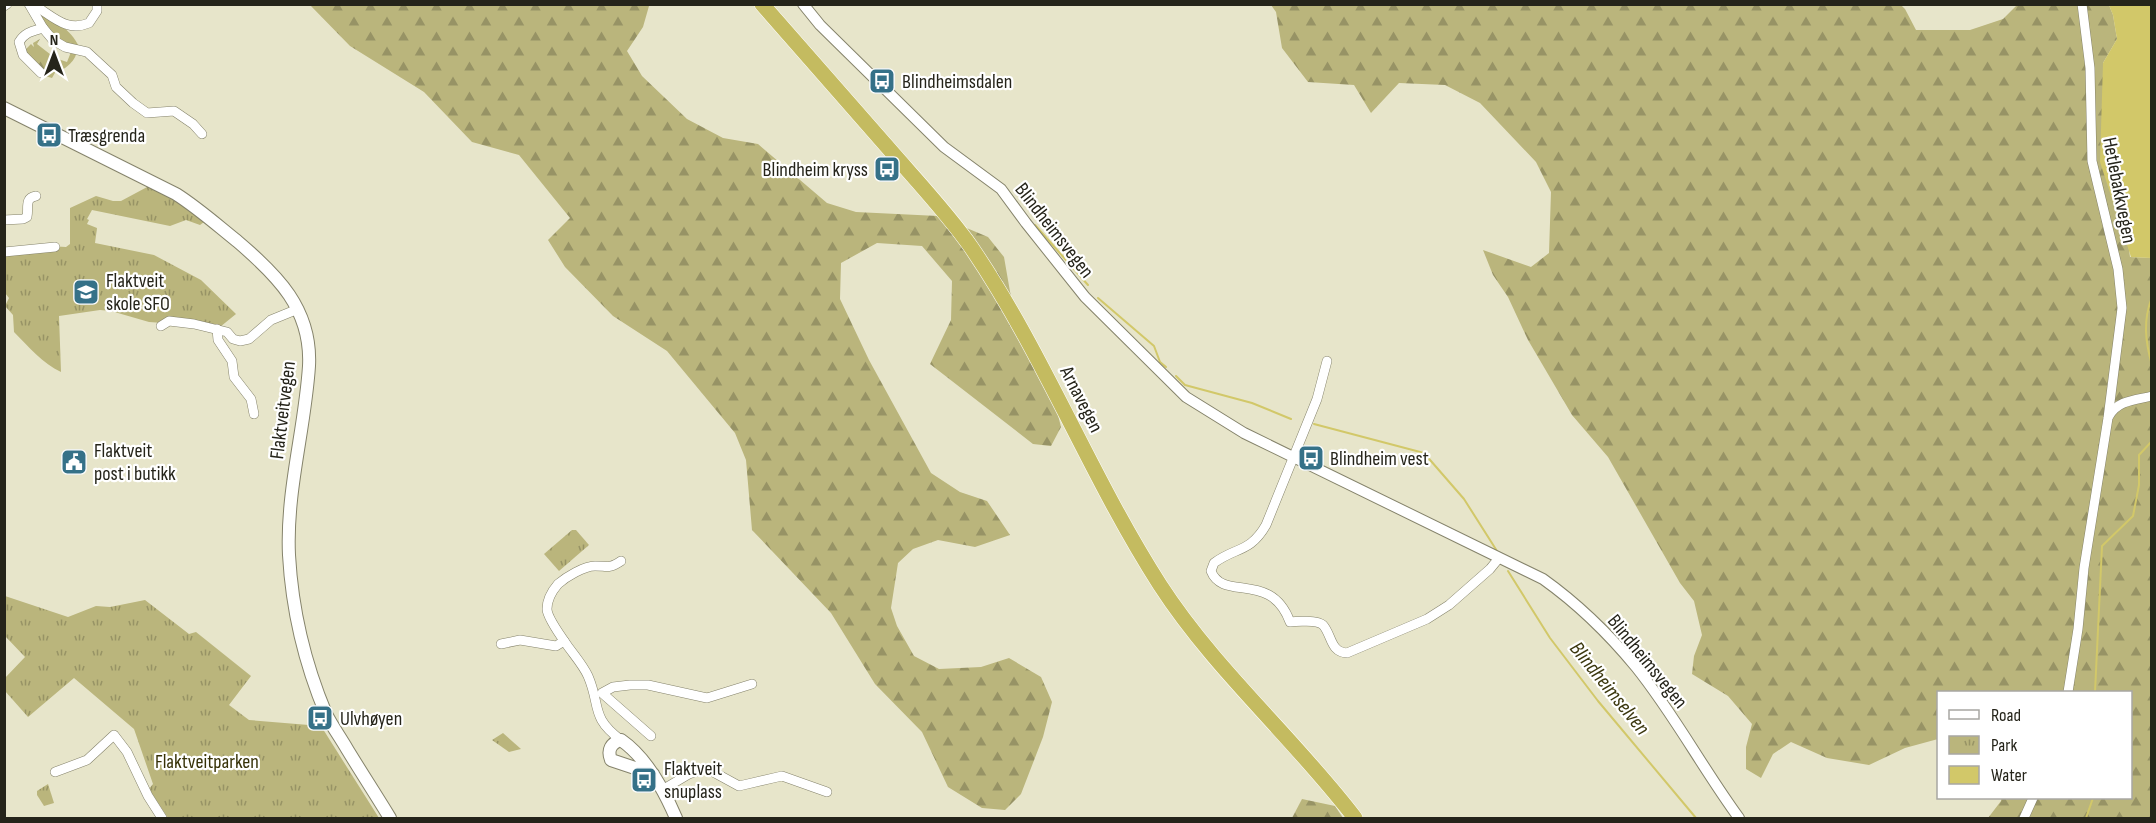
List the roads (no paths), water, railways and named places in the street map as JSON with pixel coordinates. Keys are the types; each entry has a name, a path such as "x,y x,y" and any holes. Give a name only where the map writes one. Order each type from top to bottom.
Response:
{"highway":[{"name":"Arnavegen","path":"762,4 908,170 970,246 1022,330 1108,497 1160,586 1207,649 1322,776 1355,819"}],"main road":[{"name":"Flaktveitvegen","path":"4,108 140,175 196,207 279,279 298,309 304,327 309,364 289,517 289,556 300,634 327,715 390,819"},
{"path":"653,774 611,760 609,749 615,742 621,740 638,754 653,774 676,819"}],"street":[{"path":"31,4 66,26 75,27 89,23 97,11 97,4"},
{"path":"31,4 43,28 58,44 87,52 112,75 116,87 147,113 174,111 193,124 202,134"},
{"name":"Blindheimsvegen","path":"803,4 820,25 944,147 995,183 1085,297 1186,397 1245,433 1543,579 1596,622 1636,668 1739,819"},
{"name":"Hetlebakkvegen","path":"2068,691 2122,308 2110,236 2092,161 2090,68 2082,4"},
{"path":"40,74 23,55 19,42 22,36 43,28"},
{"path":"4,220 27,217 28,200 36,196"},
{"path":"4,252 55,247"},
{"path":"161,326 169,321 194,324 227,332 233,339 240,341 249,339 271,320 298,309"},
{"path":"217,329 218,340 232,361 234,377 251,399 254,414"},
{"path":"1327,361 1317,399 1261,533 1249,546 1218,560 1211,570 1216,579 1222,583 1269,594 1282,606 1290,622 1319,623 1333,645 1342,652 1354,651 1427,619 1449,605 1490,569 1499,558"},
{"path":"2108,418 2115,407 2151,396"},
{"path":"621,561 609,567 595,566 574,574 558,584 549,597 546,611 598,694 651,736"},
{"path":"501,644 519,640 556,646 564,641"},
{"path":"598,694 614,687 630,685 648,686 707,698 752,684"},
{"path":"598,694 595,708 606,727 621,740"},
{"path":"55,772 87,760 114,735 127,752 162,819"},
{"path":"662,790 689,774 706,768 739,786 782,776 827,792"},
{"path":"2024,819 2027,807 2032,799"}],"water":[{"path":"2109,5 2151,5 2151,258 2131,257 2100,162 2103,63 2117,39"}],"waterway":[{"name":"Blindheimselven","path":"1035,225 1088,285"},
{"path":"2152,297 2147,314 2146,331 2152,365"},
{"name":"Blindheimselven","path":"1098,298 1154,346 1160,362 1166,367"},
{"name":"Blindheimselven","path":"1176,376 1185,385 1252,403 1291,419"},
{"name":"Blindheimselven","path":"1314,424 1424,453 1464,499 1497,551"},
{"path":"2095,691 2102,546 2133,516 2139,485 2139,455 2152,441"},
{"name":"Blindheimselven","path":"1508,571 1550,638 1598,701 1696,818"},
{"path":"2086,818 2093,799"}],"place":[{"name":"Blindheimsdalen","path":"882,81"},
{"name":"Træsgrenda","path":"49,135"},
{"name":"Blindheim kryss","path":"887,169"},
{"name":"Flaktveit skole SFO","path":"86,292"},
{"name":"Blindheim vest","path":"1311,458"},
{"name":"Flaktveit post i butikk","path":"74,462"},
{"name":"Ulvhøyen","path":"320,718"},
{"name":"Flaktveit snuplass","path":"644,780"}],"park label":[{"name":"Flaktveitparken","path":"207,761"}]}
